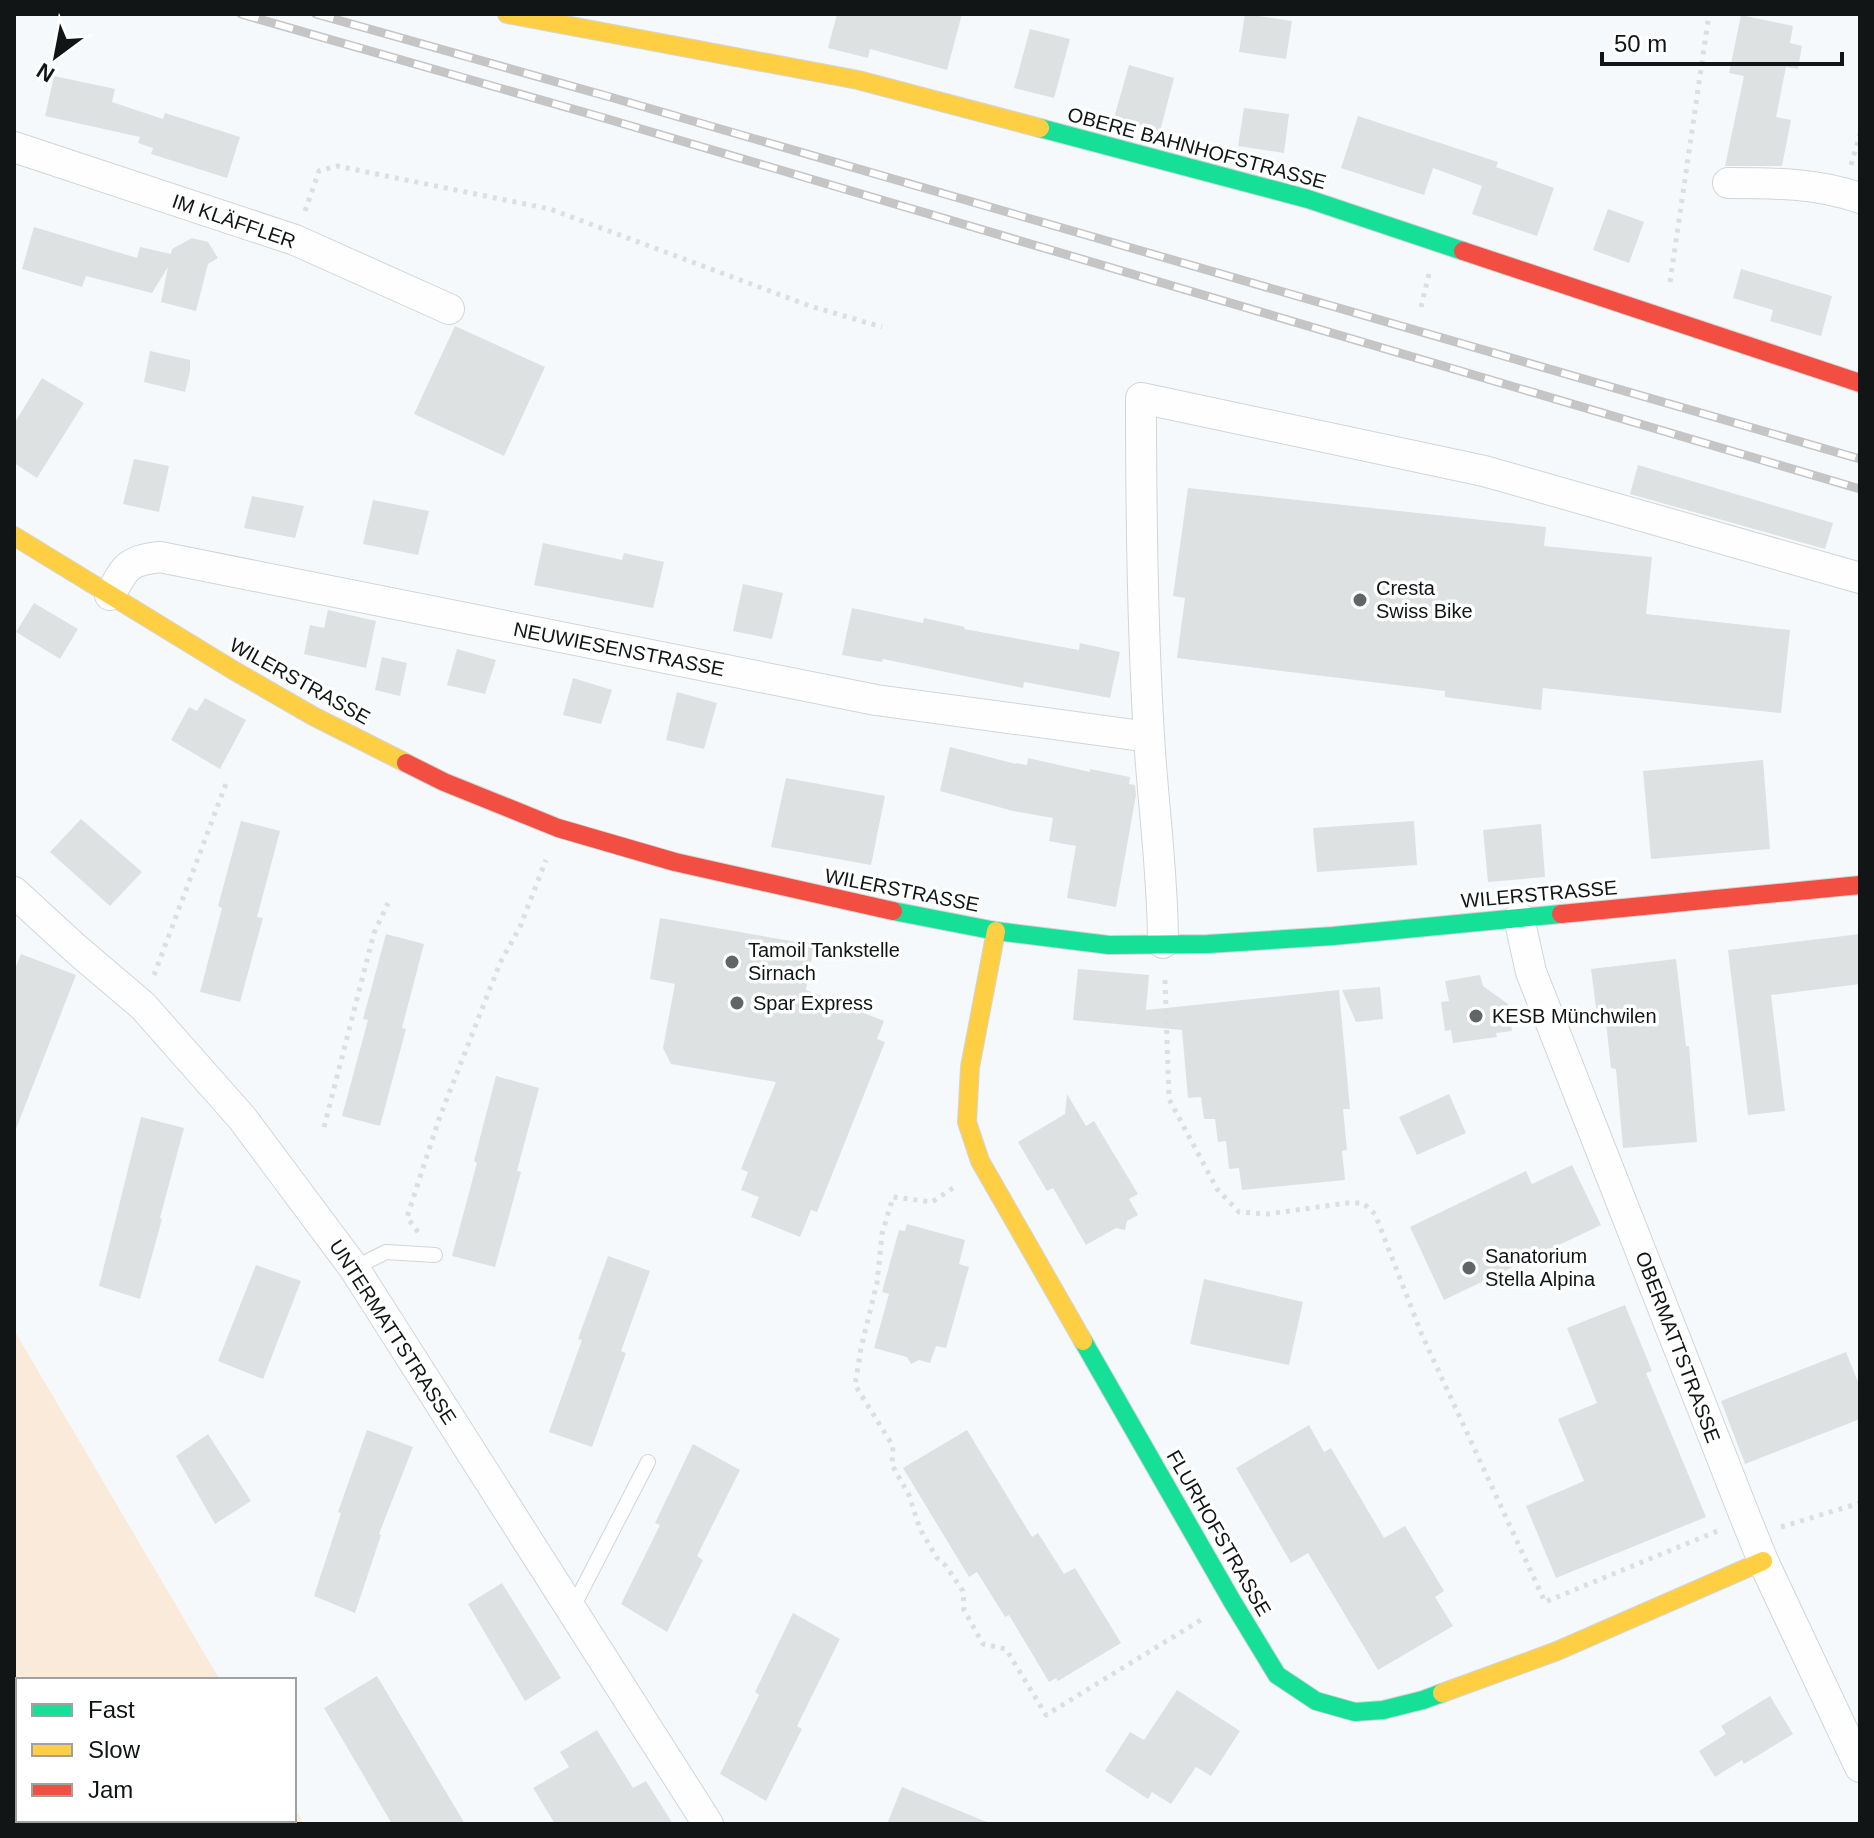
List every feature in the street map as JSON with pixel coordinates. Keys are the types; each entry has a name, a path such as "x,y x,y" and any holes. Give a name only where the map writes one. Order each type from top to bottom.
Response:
{"street":[{"name":"OBERE BAHNHOFSTRASSE","path":"507,14 858,80 1188,167 1308,199 1664,319 1858,374"},
{"name":"IM KLÄFFLER","path":"14,147 295,240 449,309"},
{"path":"1728,183 1788,183 1839,191 1860,198"},
{"path":"1163,943 1140,540 1141,398 1484,471 1860,578"},
{"name":"WILERSTRASSE","path":"14,536 313,716 444,782 558,828 675,862 864,906 996,931 1109,945 1208,944 1333,936 1860,885"},
{"name":"NEUWIESENSTRASSE","path":"110,595 122,573 136,560 160,557 876,700 1149,737"},
{"name":"UNTERMATTSTRASSE","path":"14,892 143,1006 242,1118 354,1268 708,1824"},
{"name":"OBERMATTSTRASSE","path":"1519,918 1531,972 1754,1539 1860,1767"},
{"name":"FLURHOFSTRASSE","path":"996,931 970,1067 967,1122 980,1161 1277,1675 1316,1701 1355,1712 1383,1710 1423,1700 1557,1651 1754,1539"}],"lane":[{"path":"354,1268 386,1252 435,1255"},
{"path":"572,1609 648,1462"}],"path":[{"path":"1664,319 1709,14"},
{"path":"1855,149 1860,134"},
{"path":"309,198 319,171 337,166 550,209 810,306 882,327"},
{"path":"158,964 227,781"},
{"path":"435,1255 407,1217 439,1119 500,963 520,927 558,828"},
{"path":"324,1127 374,933 388,903"},
{"path":"1163,943 1169,1099 1217,1189 1239,1212 1268,1214 1363,1203 1375,1214 1422,1335 1545,1602 1754,1539 1860,1503"},
{"path":"927,1201 893,1197 882,1234 877,1283 855,1385 893,1446 892,1465 909,1495 920,1529 937,1558 963,1591 964,1610 983,1644 1006,1649 1046,1715 1232,1601"}],"shaded area":[{"path":"14,1330 219,1678 16,1678 16,1822 296,1822 296,1810 304,1824 14,1824"}],"building":[{"path":"837,14 962,14 947,70 870,49 868,58 828,48"},
{"path":"1245,14 1292,21 1286,59 1239,52"},
{"path":"1741,15 1793,26 1790,43 1802,46 1798,69 1786,67 1776,117 1791,120 1782,166 1725,166 1744,76 1729,73"},
{"path":"1030,29 1070,39 1054,98 1014,88"},
{"path":"1129,65 1174,78 1160,131 1114,118"},
{"path":"54,76 115,89 112,102 163,119 165,113 240,137 227,178 151,154 153,148 138,143 140,137 45,116"},
{"path":"1244,108 1289,114 1284,153 1238,146"},
{"path":"1358,116 1498,162 1496,167 1554,188 1537,236 1472,214 1482,186 1433,168 1424,195 1341,168"},
{"path":"1608,209 1644,222 1629,263 1593,250"},
{"path":"34,227 137,258 140,247 171,254 172,249 192,238 208,242 218,258 208,264 196,311 161,302 168,267 152,293 86,276 82,287 22,269"},
{"path":"1741,269 1832,296 1821,336 1770,321 1773,310 1733,298"},
{"path":"455,326 545,367 504,456 414,414"},
{"path":"150,351 190,360 185,392 144,382"},
{"path":"42,378 84,403 37,478 14,463 14,424"},
{"path":"134,459 169,466 159,512 123,504"},
{"path":"1638,465 1833,523 1825,549 1630,494"},
{"name":"Cresta Swiss Bike","path":"1188,488 1546,527 1544,546 1652,557 1646,614 1790,630 1781,713 1543,688 1541,710 1445,697 1445,691 1177,658 1185,598 1173,596"},
{"path":"252,496 304,506 295,538 244,528"},
{"path":"373,500 429,511 418,555 363,544"},
{"path":"543,543 622,560 624,553 664,562 653,608 534,585"},
{"path":"743,584 783,593 772,639 733,631"},
{"path":"34,603 78,629 60,659 16,632"},
{"path":"852,608 923,623 924,618 964,629 1079,650 1080,643 1120,652 1110,698 1024,682 1023,688 883,659 882,662 842,655"},
{"path":"328,610 376,621 366,668 304,654 310,625 324,628"},
{"path":"457,649 496,660 485,694 447,685"},
{"path":"382,657 407,663 400,696 375,690"},
{"path":"573,678 612,690 601,724 563,715"},
{"path":"677,692 717,703 704,749 666,740"},
{"path":"205,698 246,720 220,769 171,740 189,707 197,711"},
{"path":"950,747 1016,764 1027,765 1028,758 1090,772 1090,769 1130,777 1129,784 1135,785 1136,795 1116,907 1067,898 1076,846 1049,841 1053,818 1013,811 940,791"},
{"path":"1763,760 1770,849 1651,859 1643,771"},
{"path":"786,778 885,796 871,865 771,847"},
{"path":"81,819 142,872 110,906 50,852"},
{"path":"241,821 280,831 257,917 263,918 240,1002 200,992 222,908 218,906"},
{"path":"1414,821 1417,865 1317,872 1313,828"},
{"path":"1541,824 1545,877 1488,882 1483,830"},
{"path":"660,918 814,945 806,990 884,1021 877,1039 885,1042 817,1212 811,1210 800,1237 751,1217 759,1197 741,1190 748,1172 741,1169 776,1082 671,1064 663,1048 675,984 650,979"},
{"path":"386,934 424,944 402,1028 406,1029 380,1126 342,1116 368,1020 363,1019"},
{"path":"1860,934 1860,984 1771,995 1785,1111 1748,1115 1728,950"},
{"path":"21,954 76,975 16,1129 14,971"},
{"path":"1676,959 1686,1046 1689,1046 1697,1142 1623,1148 1616,1069 1611,1068 1608,1022 1606,1014 1597,1015 1591,969"},
{"path":"1078,969 1149,975 1146,1010 1339,990 1350,1109 1343,1109 1347,1150 1342,1151 1345,1180 1242,1190 1239,1168 1229,1169 1226,1141 1218,1142 1215,1119 1204,1119 1201,1097 1188,1098 1182,1030 1073,1020"},
{"name":"KESB Münchwilen","path":"1480,975 1483,986 1508,1004 1512,1031 1496,1033 1497,1037 1453,1043 1451,1030 1445,1031 1441,1002 1449,1001 1445,981"},
{"path":"1380,987 1383,1019 1356,1022 1342,990"},
{"path":"496,1076 539,1088 517,1171 521,1172 495,1267 452,1256"},
{"path":"1067,1094 1086,1126 1094,1121 1138,1194 1129,1199 1138,1215 1127,1221 1125,1230 1116,1228 1086,1245 1053,1188 1047,1191 1018,1142 1065,1114"},
{"path":"1449,1094 1466,1133 1417,1155 1399,1117"},
{"path":"141,1117 184,1128 140,1299 99,1286"},
{"path":"1572,1165 1601,1225 1444,1300 1410,1227 1526,1171 1532,1184"},
{"path":"907,1224 965,1240 959,1264 969,1267 946,1348 936,1346 930,1363 919,1360 911,1364 907,1357 874,1348 889,1294 882,1292 899,1230 905,1231"},
{"path":"608,1256 650,1271 621,1351 626,1353 592,1447 549,1432"},
{"path":"256,1265 301,1281 263,1379 218,1361"},
{"path":"1204,1279 1303,1302 1289,1365 1190,1344"},
{"path":"1625,1305 1652,1371 1646,1373 1706,1517 1556,1578 1526,1506 1584,1481 1558,1419 1597,1403 1567,1328"},
{"path":"1846,1352 1860,1387 1860,1419 1745,1464 1721,1401"},
{"path":"1309,1425 1324,1452 1331,1448 1384,1538 1405,1526 1444,1591 1435,1597 1453,1626 1378,1670 1308,1553 1291,1563 1236,1468"},
{"path":"367,1430 413,1447 379,1534 355,1613 314,1596 341,1513 338,1512"},
{"path":"967,1430 1032,1537 1038,1533 1064,1574 1075,1568 1121,1643 1058,1681 1056,1678 1049,1682 1009,1615 1005,1617 977,1572 969,1577 903,1468"},
{"path":"208,1434 251,1501 215,1524 176,1456"},
{"path":"693,1444 740,1470 697,1556 703,1560 667,1632 621,1604 660,1525 655,1523"},
{"path":"502,1583 561,1678 525,1701 468,1604"},
{"path":"793,1613 840,1639 797,1726 802,1729 766,1801 720,1774 759,1695 755,1692"},
{"path":"377,1676 465,1824 392,1824 324,1708"},
{"path":"1177,1690 1240,1731 1211,1776 1196,1767 1171,1804 1152,1792 1148,1799 1105,1771 1130,1732 1144,1740"},
{"path":"1770,1696 1793,1734 1744,1764 1742,1760 1715,1777 1699,1751 1726,1734 1721,1726"},
{"path":"597,1730 633,1788 646,1781 673,1824 555,1824 533,1788 569,1767 560,1752"},
{"path":"902,1787 989,1823 989,1824 887,1824"}],"railway":[{"path":"241,14 1860,489"},
{"path":"316,14 1860,459"}],"traffic: fast":[{"path":"1040,128 1308,199 1463,251"},
{"path":"893,911 996,931 1109,945 1208,944 1333,936 1561,914"},
{"path":"1083,1341 1277,1675 1316,1701 1355,1712 1383,1710 1442,1693"}],"traffic: slow":[{"path":"507,14 858,80 1040,128"},
{"path":"14,536 233,670 313,716 406,763"},
{"path":"996,931 970,1067 967,1122 980,1161 1083,1341"},
{"path":"1442,1693 1557,1651 1763,1561"}],"traffic: jam":[{"path":"1463,251 1860,383"},
{"path":"406,763 444,782 558,828 675,862 893,911"},
{"path":"1561,914 1860,885"}],"place":[{"name":"Cresta Swiss Bike","path":"1360,600"},
{"name":"Tamoil Tankstelle Sirnach","path":"732,962"},
{"name":"Spar Express","path":"737,1003"},
{"name":"KESB Münchwilen","path":"1476,1016"},
{"name":"Sanatorium Stella Alpina","path":"1469,1268"}]}
